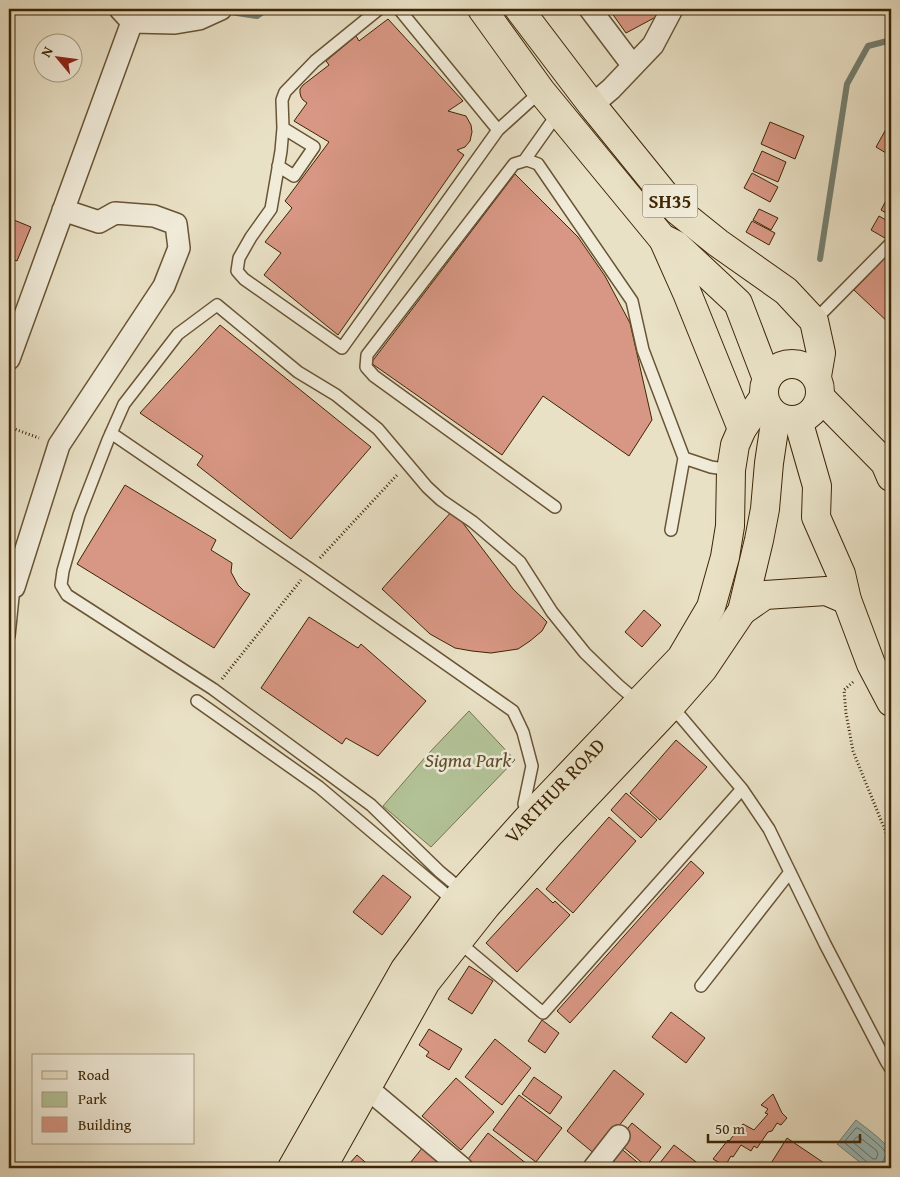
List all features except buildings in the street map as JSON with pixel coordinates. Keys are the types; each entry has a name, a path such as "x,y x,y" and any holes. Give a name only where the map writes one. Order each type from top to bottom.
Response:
{"main road":[{"name":"SH35","path":"482,9 541,91 662,238 676,244 738,303 776,403 817,486 816,517 841,574 846,600 884,681"},
{"name":"SH35","path":"519,9 592,105 677,210 718,243 786,291 814,321"},
{"path":"662,238 688,293 742,429"},
{"path":"814,321 821,353 819,387 808,416 776,403 773,371 791,363 801,364 810,369 819,387 885,463 891,477"},
{"name":"VARTHUR ROAD","path":"292,1168 404,969 459,896 530,816 681,658 711,607 725,557 730,526 731,470 735,445 742,429 776,403"},
{"name":"VARTHUR ROAD","path":"322,1168 426,982 486,906 547,837 669,708 703,669 742,611 765,509 776,403"},
{"path":"742,611 765,595 826,591 846,600"}],"street":[{"path":"9,359 63,210 126,15 175,23 199,20 221,9"},
{"path":"590,9 633,66"},
{"path":"592,105 611,89 653,45 672,9"},
{"path":"14,587 59,445 164,286 179,248 176,224 154,216 114,214 98,222 63,210"},
{"path":"367,1088 462,1168"},
{"path":"594,1168 619,1136"}],"lane":[{"path":"379,9 315,61 285,92 282,100 283,128 271,209 239,258 237,270 244,279 295,310 342,348 498,130 541,91"},
{"path":"399,9 498,130"},
{"path":"524,161 559,113"},
{"path":"278,166 294,176 314,147 283,128"},
{"path":"556,507 374,376 366,367 367,355 514,164 527,160 538,164 632,301 642,350 684,458 670,530"},
{"path":"814,321 891,243"},
{"path":"459,896 440,872 371,804 213,689 67,595 61,585 63,571 80,515 124,404 178,334 217,305 298,372 336,395 378,429 427,487 441,500 473,522 520,562 552,612 585,653 638,702"},
{"path":"111,433 310,568 513,710 523,732 532,766 524,804"},
{"path":"684,458 711,467 731,470"},
{"path":"9,636 14,587"},
{"path":"196,701 319,787 459,896"},
{"path":"669,708 682,717 742,789 769,829 824,944 891,1069"},
{"path":"458,940 543,1013 742,789"},
{"path":"701,986 790,872"}],"path":[{"path":"9,427 59,445"},
{"path":"884,681 844,690 853,751 891,845"}],"green space":[{"name":"Sigma Park","path":"469,711 515,760 431,847 383,806 428,754"}],"water":[{"path":"856,1120 890,1150 890,1158 883,1168 867,1168 837,1144"}],"waterway":[{"path":"224,11 257,16 267,9"},
{"path":"820,259 847,84 868,46 891,40"}]}
